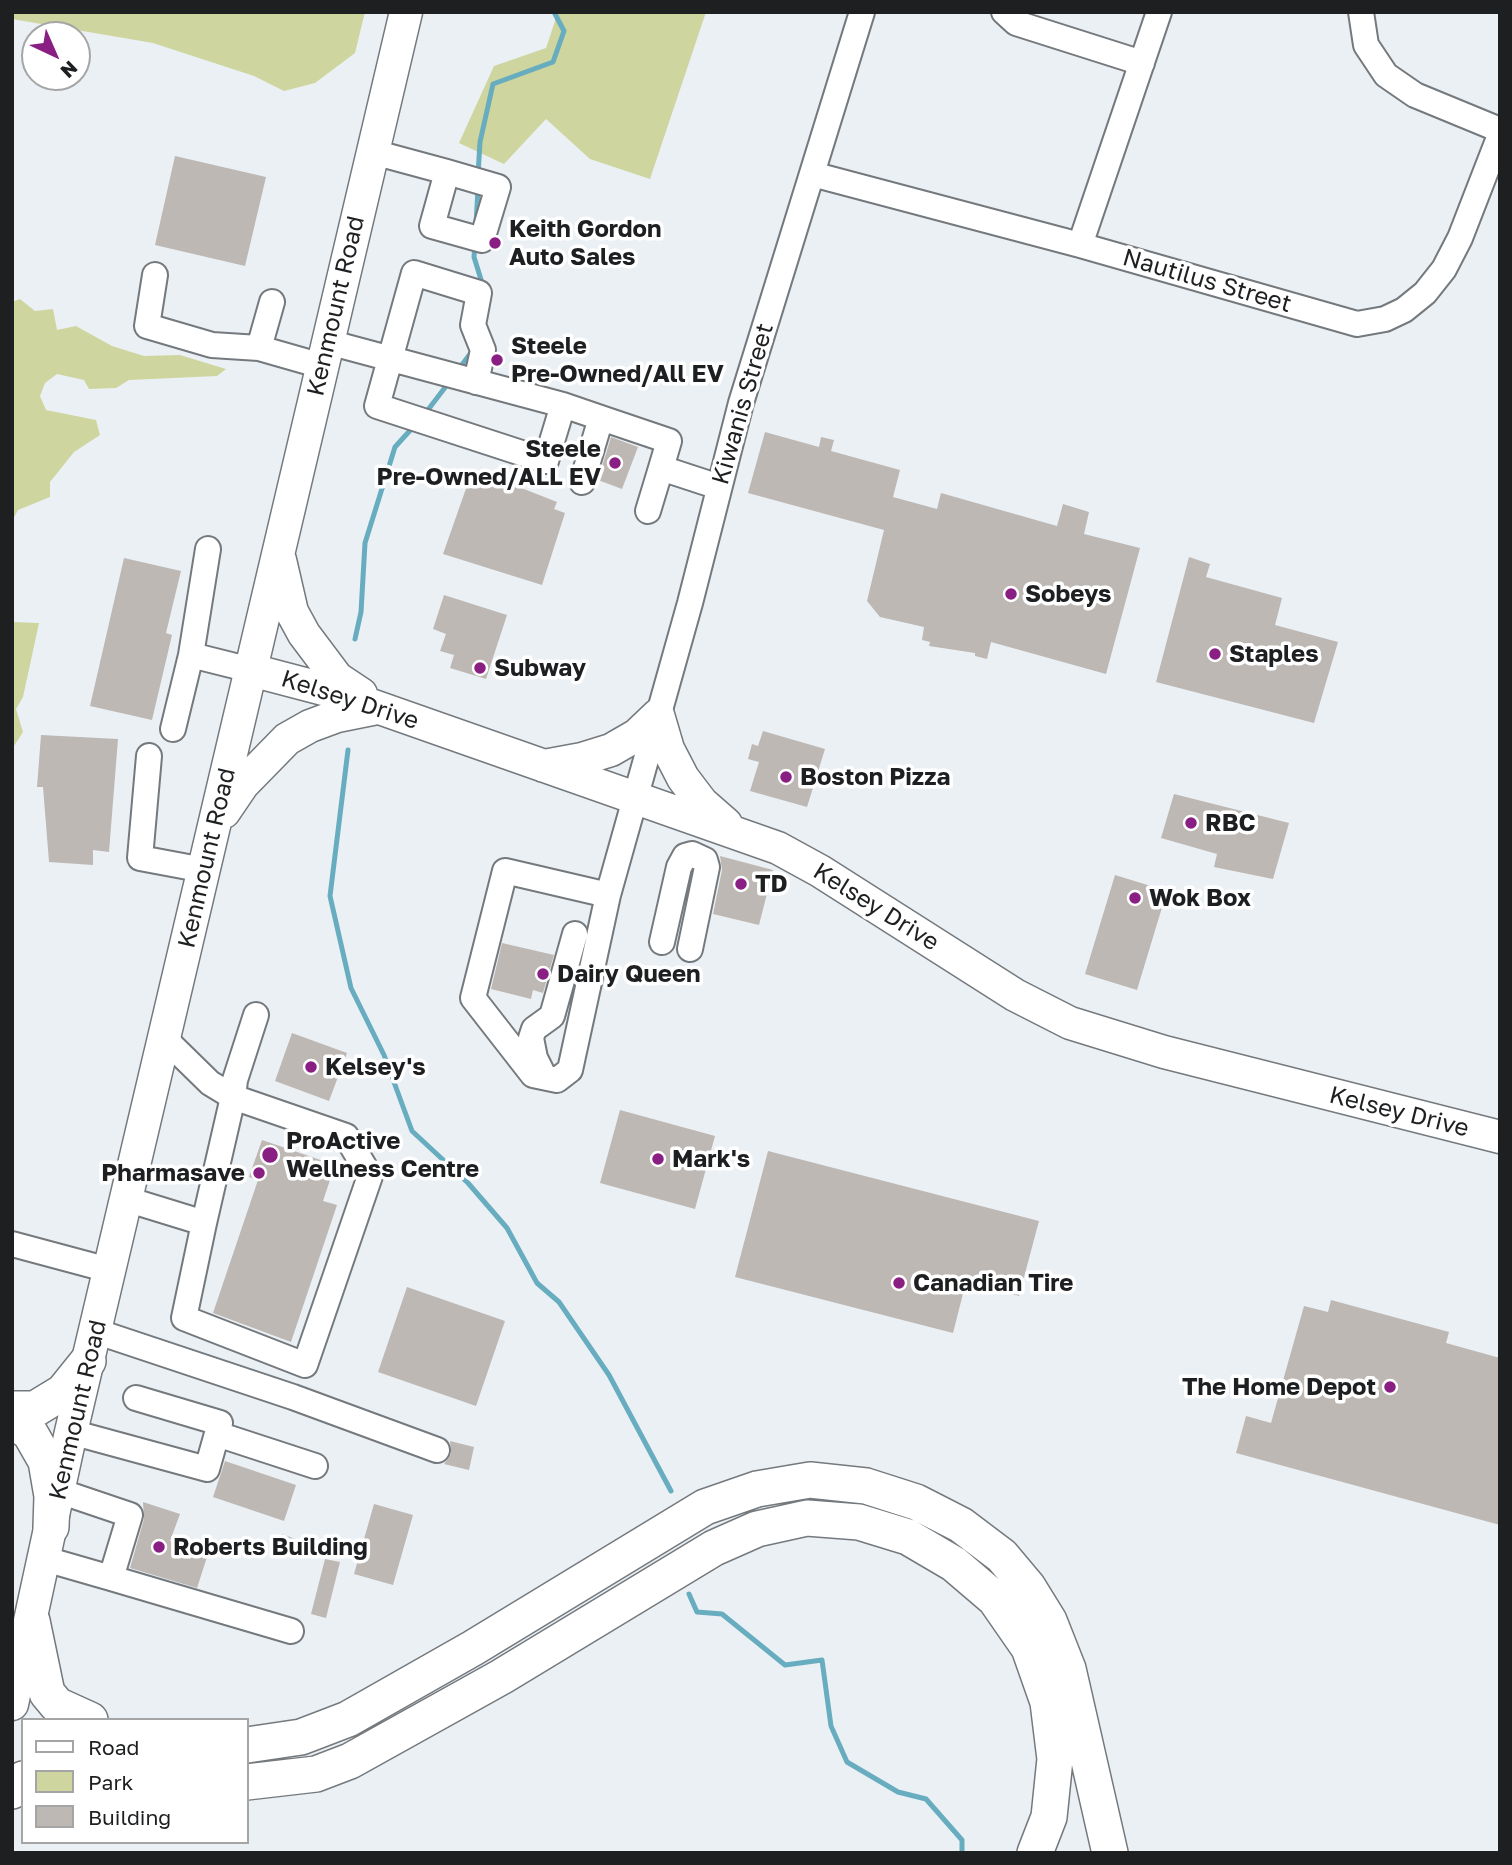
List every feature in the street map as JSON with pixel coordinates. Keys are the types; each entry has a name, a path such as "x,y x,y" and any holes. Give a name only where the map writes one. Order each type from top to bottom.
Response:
{"highway":[{"path":"12,1409 35,1409 63,1392 92,1346"},
{"path":"12,1420 30,1433 46,1461 52,1496 48,1543"},
{"path":"248,1745 301,1737 348,1720 473,1648 705,1507 757,1489 810,1480 866,1486 916,1502 961,1525 1002,1556 1028,1587 1049,1621 1068,1669 1110,1853"},
{"path":"248,1782 316,1774 350,1761 489,1684 714,1548 757,1529 807,1518 859,1522 908,1537 954,1563 995,1599 1029,1648 1048,1702 1055,1759 1049,1818 1035,1853"},
{"path":"32,1621 47,1693 57,1705 86,1718"}],"main road":[{"name":"Kenmount Road","path":"12,1704 71,1432 405,12"},
{"path":"279,551 285,590 304,634 337,678 379,708"},
{"name":"Kelsey Drive","path":"251,670 331,691 735,831 798,858 1015,995 1070,1024 1164,1052 1500,1138"},
{"path":"215,825 243,784 287,739 310,726 337,716 379,708"},
{"path":"544,766 611,750 637,735 658,715 668,750 683,778 702,803 735,831"}],"street":[{"name":"Kiwanis Street","path":"546,1080 557,1080 570,1070 608,895 740,403 862,12"},
{"path":"1004,12 1016,23 1142,63"},
{"path":"1080,245 1159,12"},
{"path":"1361,12 1366,45 1385,75 1415,95 1500,133"},
{"name":"Nautilus Street","path":"812,174 1080,245 1357,324 1385,319 1425,293 1444,269 1460,238 1500,133"},
{"path":"373,152 447,172"},
{"path":"476,382 483,350 473,325 479,293 414,273 377,406 546,461 563,405"},
{"path":"155,275 146,326 212,345 390,358 563,405 669,441 648,511"},
{"path":"259,348 272,302"},
{"path":"582,482 601,418"},
{"path":"661,468 719,487"},
{"path":"173,729 191,655 208,548"},
{"path":"191,655 251,670"},
{"path":"149,756 140,858 204,870"},
{"path":"662,942 679,867 685,856 692,854 703,858 708,867 690,949"},
{"path":"546,1080 533,1075 473,999 505,871 608,895"},
{"path":"546,1080 535,1058 531,1038 534,1030 552,1016 575,934"},
{"path":"256,1015 235,1080 184,1318 305,1365"},
{"path":"164,1038 210,1083 233,1097 346,1136 370,1176 293,1396"},
{"path":"126,1199 204,1223"},
{"path":"12,1244 109,1269"},
{"path":"92,1346 293,1396 437,1450"},
{"path":"71,1432 207,1469 220,1423 136,1398"},
{"path":"217,1434 315,1465"},
{"path":"59,1491 130,1514 111,1578"},
{"path":"48,1543 111,1578 291,1631"}],"green space":[{"path":"12,12 365,12 355,53 315,83 284,91 254,76 153,43 91,32 91,21 12,19"},
{"path":"558,12 706,12 650,179 590,159 546,119 504,164 459,143 494,66 546,48"},
{"path":"20,299 35,311 53,309 57,330 76,326 112,346 144,356 180,355 226,369 217,376 129,380 116,388 89,389 84,380 57,374 45,383 40,396 46,410 96,420 100,435 74,452 50,482 50,497 18,510 12,521 12,302"},
{"path":"12,622 39,623 23,697 16,709 23,732 12,749"}],"building":[{"path":"175,156 266,177 245,266 155,245"},
{"path":"765,432 819,447 821,437 834,440 831,451 900,470 893,497 937,509 941,493 1057,526 1063,504 1089,512 1084,534 1140,548 1106,674 991,642 987,659 975,656 975,653 929,646 930,642 922,640 924,627 880,617 867,601 884,530 748,493"},
{"name":"Steele Pre-Owned/ALL EV","path":"611,437 638,447 622,489 598,480"},
{"path":"491,476 557,502 554,509 565,513 542,585 443,554 469,480"},
{"name":"Staples","path":"1189,557 1210,564 1206,577 1282,598 1275,625 1338,642 1314,723 1156,682"},
{"path":"124,558 181,571 166,633 172,635 152,720 90,706"},
{"path":"444,595 507,615 486,679 450,668 454,655 440,651 446,634 433,629"},
{"name":"Boston Pizza","path":"763,731 825,749 807,807 750,791 759,762 748,759 752,744 758,746"},
{"path":"41,735 118,739 109,852 93,850 93,865 49,862 43,787 37,787"},
{"path":"1174,794 1289,823 1273,879 1214,867 1217,854 1161,838"},
{"name":"TD","path":"720,856 773,870 759,925 713,914 722,870"},
{"path":"1115,875 1167,891 1137,990 1085,974"},
{"path":"502,943 554,955 543,993 533,990 531,999 491,989"},
{"name":"Kelsey's","path":"292,1033 347,1053 329,1101 275,1081"},
{"name":"Mark's","path":"620,1110 715,1136 695,1209 600,1183"},
{"path":"262,1140 335,1165 323,1201 337,1205 291,1342 213,1313 258,1180 249,1177"},
{"path":"768,1151 1039,1221 1019,1296 966,1282 953,1333 735,1277"},
{"path":"407,1287 505,1321 476,1406 378,1372"},
{"name":"The Home Depot","path":"1331,1300 1449,1332 1446,1343 1500,1358 1500,1525 1236,1453 1246,1416 1271,1423 1304,1306 1328,1312"},
{"path":"450,1441 474,1447 469,1470 444,1464 451,1454"},
{"path":"225,1461 296,1485 284,1521 213,1497"},
{"name":"Roberts Building","path":"143,1502 180,1514 170,1541 208,1554 197,1588 130,1568 144,1519"},
{"path":"374,1504 413,1515 393,1585 354,1574"},
{"path":"282,1534 306,1543 301,1556 277,1547"},
{"path":"325,1559 340,1562 326,1618 311,1614"}],"waterway":[{"path":"478,175 480,142 493,84 553,62 564,31 554,12"},
{"path":"476,224 478,189"},
{"path":"475,244 474,257 483,286"},
{"path":"458,370 473,350"},
{"path":"424,415 450,381"},
{"path":"355,639 361,612 365,543 395,447 415,425"},
{"path":"348,750 330,896 351,988 384,1055 412,1131 468,1183 507,1228 537,1283 559,1302 609,1375 671,1491"},
{"path":"689,1594 697,1612 722,1614 785,1665 822,1660 831,1726 847,1762 898,1792 926,1799 962,1840 962,1853"}],"place":[{"name":"Keith Gordon Auto Sales","path":"495,243"},
{"name":"Steele Pre-Owned/All EV","path":"497,360"},
{"name":"Steele Pre-Owned/ALL EV","path":"615,463"},
{"name":"Sobeys","path":"1011,594"},
{"name":"Staples","path":"1215,654"},
{"name":"Subway","path":"480,668"},
{"name":"Boston Pizza","path":"786,777"},
{"name":"RBC","path":"1191,823"},
{"name":"TD","path":"741,884"},
{"name":"Wok Box","path":"1135,898"},
{"name":"Dairy Queen","path":"543,974"},
{"name":"Kelsey's","path":"311,1067"},
{"name":"ProActive Wellness Centre","path":"270,1155"},
{"name":"Mark's","path":"658,1159"},
{"name":"Pharmasave","path":"259,1173"},
{"name":"Canadian Tire","path":"899,1283"},
{"name":"The Home Depot","path":"1390,1387"},
{"name":"Roberts Building","path":"159,1547"}]}
